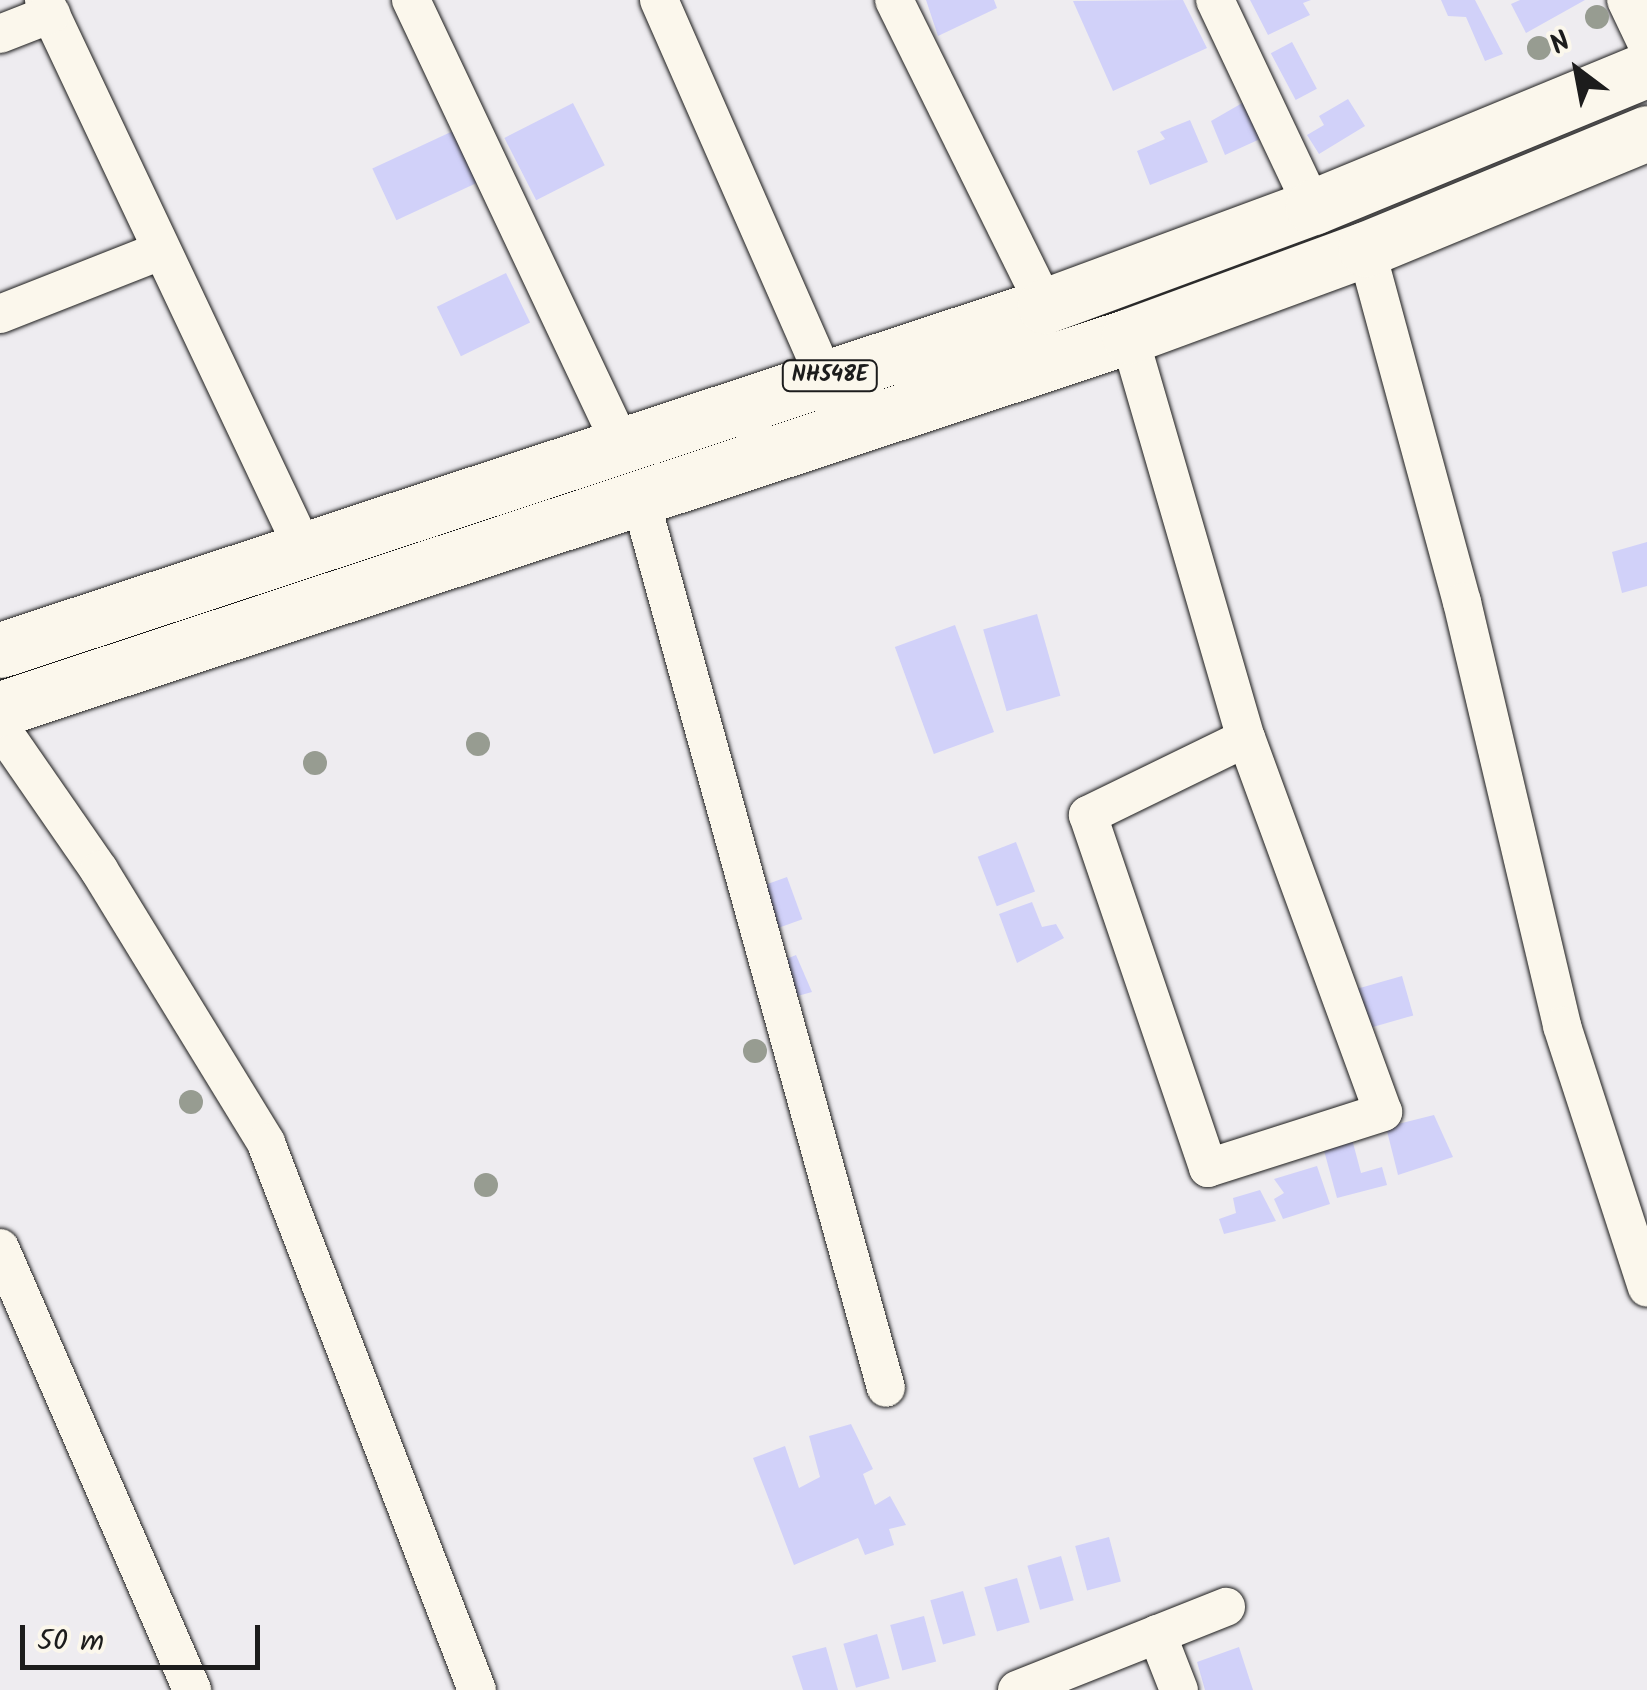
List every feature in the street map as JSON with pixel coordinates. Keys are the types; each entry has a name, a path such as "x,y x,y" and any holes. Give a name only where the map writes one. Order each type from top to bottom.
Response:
{"highway":[{"name":"NH548E","path":"0,650 1045,306 1313,206 1647,69"},
{"name":"NH548E","path":"0,709 1129,336 1366,249 1647,133"}],"street":[{"path":"410,0 621,445"},
{"path":"658,0 825,378"},
{"path":"894,0 1045,306"},
{"path":"1215,0 1313,206"},
{"path":"1626,0 1647,44"},
{"path":"0,34 47,7 304,550"},
{"path":"1366,249 1462,602 1562,1026 1647,1288"},
{"path":"0,314 160,251"},
{"path":"1129,336 1246,738 1384,1112 1208,1168 1088,816 1246,738"},
{"path":"640,498 886,1388"},
{"path":"0,728 99,870 266,1143 477,1690"},
{"path":"0,1248 192,1690"},
{"path":"1017,1690 1226,1607"},
{"path":"1157,1634 1179,1690"}],"building":[{"path":"926,0 994,0 997,8 938,36"},
{"path":"1183,0 1207,48 1113,91 1073,1"},
{"path":"1250,0 1311,0 1303,3 1310,15 1268,35"},
{"path":"1441,0 1475,0 1503,54 1485,61 1466,17 1448,16"},
{"path":"1520,0 1585,0 1526,33 1511,4"},
{"path":"1292,42 1317,89 1296,100 1271,53"},
{"path":"1348,99 1365,126 1319,154 1307,135 1324,125 1319,116"},
{"path":"1244,102 1260,139 1225,155 1211,121"},
{"path":"573,103 605,165 536,200 504,138"},
{"path":"1190,120 1208,162 1150,185 1137,151 1165,139 1160,132"},
{"path":"453,131 477,183 396,220 372,169"},
{"path":"506,273 530,322 461,356 437,307"},
{"path":"1647,542 1647,586 1622,593 1612,552"},
{"path":"1037,614 1060,696 1007,711 983,629"},
{"path":"955,625 994,732 934,754 895,647"},
{"path":"1016,842 1035,891 997,906 978,857"},
{"path":"787,877 802,919 766,933 750,890"},
{"path":"1032,902 1042,927 1056,924 1064,938 1017,963 999,914"},
{"path":"796,955 812,992 783,1000 772,965"},
{"path":"1402,976 1413,1015 1363,1030 1352,990"},
{"path":"1434,1115 1453,1157 1398,1175 1386,1127"},
{"path":"1352,1139 1361,1173 1382,1167 1387,1185 1337,1198 1323,1147"},
{"path":"1317,1166 1330,1204 1283,1219 1274,1199 1284,1193 1274,1179"},
{"path":"1260,1190 1276,1221 1224,1234 1219,1219 1236,1213 1233,1198"},
{"path":"851,1424 873,1469 863,1474 875,1505 890,1496 906,1525 889,1529 894,1545 865,1555 858,1538 794,1565 753,1458 785,1446 799,1488 820,1477 809,1436"},
{"path":"1109,1537 1121,1581 1087,1590 1075,1546"},
{"path":"1061,1556 1074,1600 1040,1610 1027,1566"},
{"path":"1017,1578 1030,1622 997,1632 984,1587"},
{"path":"963,1591 976,1635 943,1645 930,1600"},
{"path":"924,1616 936,1661 902,1670 890,1625"},
{"path":"877,1634 890,1678 856,1688 843,1644"},
{"path":"826,1647 838,1690 803,1690 792,1656"},
{"path":"1239,1647 1253,1690 1205,1690 1197,1662"}]}
